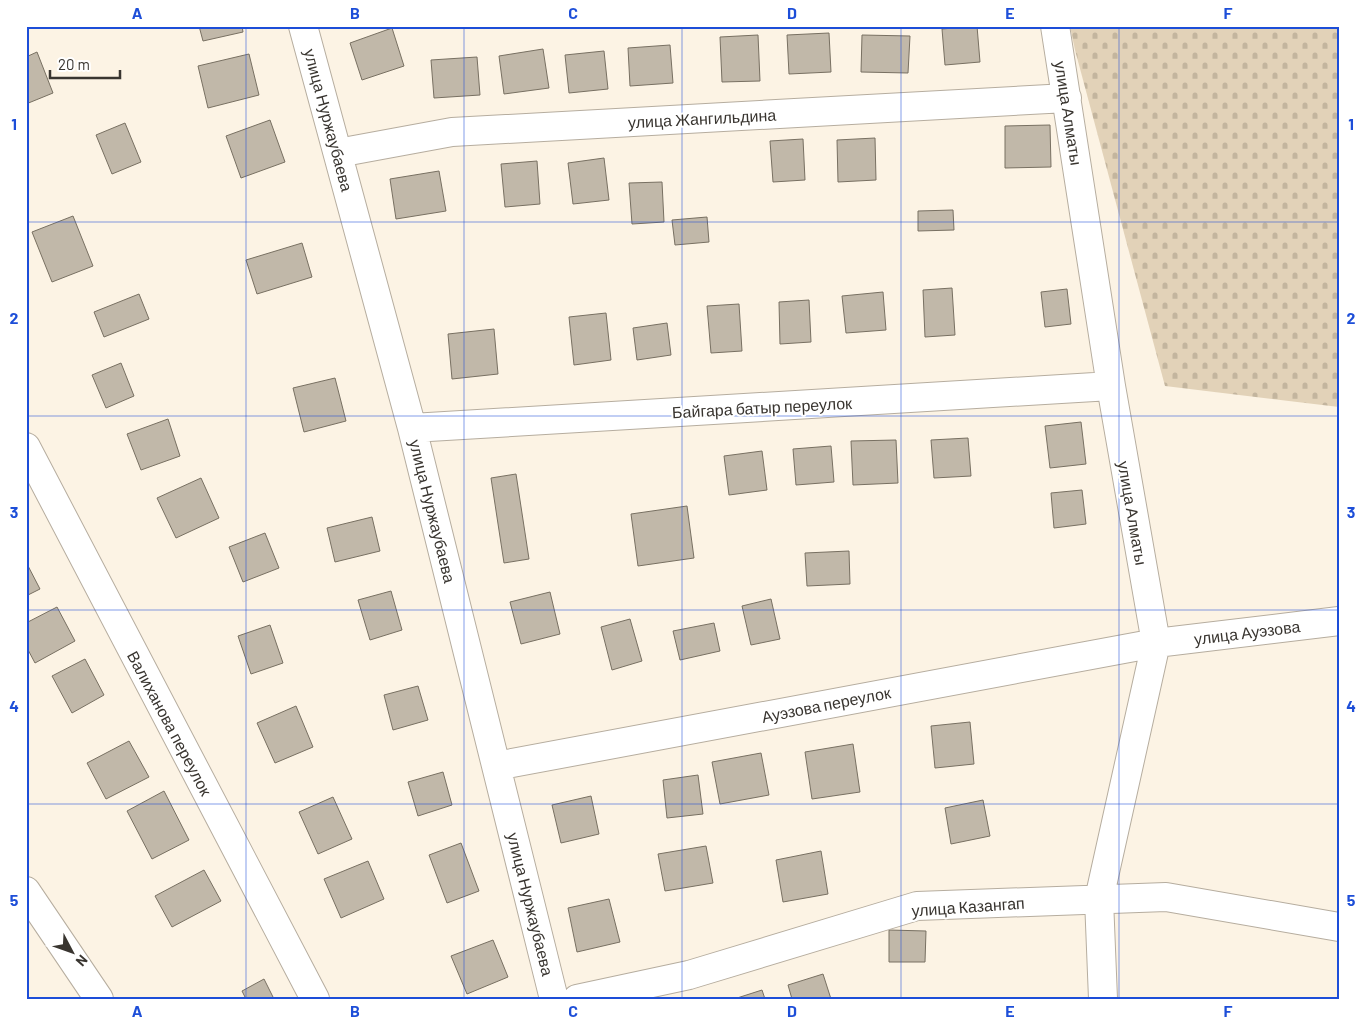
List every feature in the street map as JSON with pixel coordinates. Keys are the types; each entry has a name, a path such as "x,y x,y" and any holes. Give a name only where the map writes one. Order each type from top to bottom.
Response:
{"street":[{"name":"улица Нуржаубаева","path":"303,26 412,428 554,999"},
{"name":"улица Алматы","path":"1055,26 1112,386 1156,643 1099,899 1103,999"},
{"name":"улица Жангильдина","path":"338,153 452,132 1067,98"},
{"name":"Байгара батыр переулок","path":"412,428 1112,386"},
{"name":"Валиханова переулок","path":"26,446 314,999"},
{"name":"улица Ауэзова","path":"1156,643 1339,621"},
{"name":"Ауэзова переулок","path":"496,766 1156,643"},
{"path":"26,891 99,999"},
{"name":"улица Казангап","path":"577,999 690,975 918,906 1166,897 1339,927"}],"green space":[{"path":"1070,26 1339,26 1339,407 1165,386"}],"building":[{"path":"199,26 242,26 243,32 203,41"},
{"path":"977,26 980,62 945,65 942,29"},
{"path":"392,28 404,66 362,80 350,43"},
{"path":"829,33 831,72 789,74 787,35"},
{"path":"758,35 760,81 722,82 720,37"},
{"path":"862,35 910,36 908,73 861,72"},
{"path":"670,45 673,83 630,86 628,48"},
{"path":"543,49 549,88 504,94 499,56"},
{"path":"604,51 608,89 569,93 565,55"},
{"path":"37,52 53,93 26,104 26,57"},
{"path":"249,54 259,95 208,108 198,66"},
{"path":"477,57 480,95 434,98 431,60"},
{"path":"270,120 285,162 241,178 226,136"},
{"path":"125,123 141,162 112,174 96,135"},
{"path":"1050,125 1051,167 1005,168 1005,126"},
{"path":"875,138 876,180 838,182 837,140"},
{"path":"803,139 805,180 773,182 770,141"},
{"path":"604,158 609,200 573,204 568,163"},
{"path":"537,161 540,204 505,207 501,164"},
{"path":"439,171 446,211 396,219 390,179"},
{"path":"662,182 664,222 632,224 629,183"},
{"path":"953,210 954,230 918,231 918,211"},
{"path":"73,216 93,266 52,282 32,232"},
{"path":"707,217 709,242 675,245 672,220"},
{"path":"302,243 312,277 257,294 246,260"},
{"path":"952,288 955,335 925,337 923,290"},
{"path":"1067,289 1071,324 1045,327 1041,292"},
{"path":"883,292 886,330 846,333 842,296"},
{"path":"139,294 149,319 104,337 94,312"},
{"path":"809,300 811,342 780,344 779,302"},
{"path":"739,304 742,351 711,353 707,306"},
{"path":"606,313 611,360 574,365 569,317"},
{"path":"667,323 671,355 637,360 633,328"},
{"path":"494,329 498,374 452,379 448,334"},
{"path":"121,363 134,396 106,408 92,375"},
{"path":"335,378 346,421 304,432 293,388"},
{"path":"168,419 180,456 141,470 127,434"},
{"path":"1081,422 1086,464 1050,468 1045,426"},
{"path":"968,438 971,476 934,478 931,440"},
{"path":"896,440 898,483 853,485 851,441"},
{"path":"831,446 834,482 796,485 793,449"},
{"path":"762,451 767,490 729,495 724,456"},
{"path":"516,474 529,559 504,563 491,478"},
{"path":"201,478 219,518 176,538 157,498"},
{"path":"1082,490 1086,524 1054,528 1051,493"},
{"path":"687,506 694,558 638,566 631,514"},
{"path":"372,517 380,551 335,562 327,528"},
{"path":"265,533 279,568 243,582 229,547"},
{"path":"849,551 850,584 807,586 805,553"},
{"path":"26,562 40,589 26,596"},
{"path":"391,591 402,630 370,640 358,600"},
{"path":"550,592 560,634 521,644 510,602"},
{"path":"771,599 780,639 751,645 742,606"},
{"path":"57,607 75,641 35,663 26,646 26,623"},
{"path":"630,619 642,661 612,670 601,627"},
{"path":"714,623 720,651 680,660 673,631"},
{"path":"270,625 283,663 251,674 238,636"},
{"path":"85,659 104,695 72,713 52,676"},
{"path":"418,686 428,720 393,730 384,695"},
{"path":"296,706 313,747 275,763 257,723"},
{"path":"970,722 974,764 935,768 931,726"},
{"path":"129,741 149,777 106,799 87,763"},
{"path":"853,744 860,792 812,799 805,752"},
{"path":"761,753 769,795 720,804 712,762"},
{"path":"443,772 452,805 418,816 408,782"},
{"path":"698,775 703,814 667,818 663,780"},
{"path":"164,791 189,840 152,859 127,811"},
{"path":"591,796 599,834 561,843 552,805"},
{"path":"333,797 352,839 318,854 299,812"},
{"path":"983,800 990,836 951,844 945,808"},
{"path":"461,843 479,891 447,903 429,855"},
{"path":"706,846 713,883 665,891 658,854"},
{"path":"821,851 828,894 783,902 776,860"},
{"path":"368,861 384,899 341,918 324,879"},
{"path":"204,870 221,901 172,927 155,896"},
{"path":"609,899 620,942 577,952 568,908"},
{"path":"889,930 926,931 925,962 889,962"},
{"path":"493,940 508,977 467,994 451,956"},
{"path":"823,974 831,999 792,999 788,985"},
{"path":"264,979 274,999 246,999 242,991"},
{"path":"762,990 765,999 734,999"}]}
